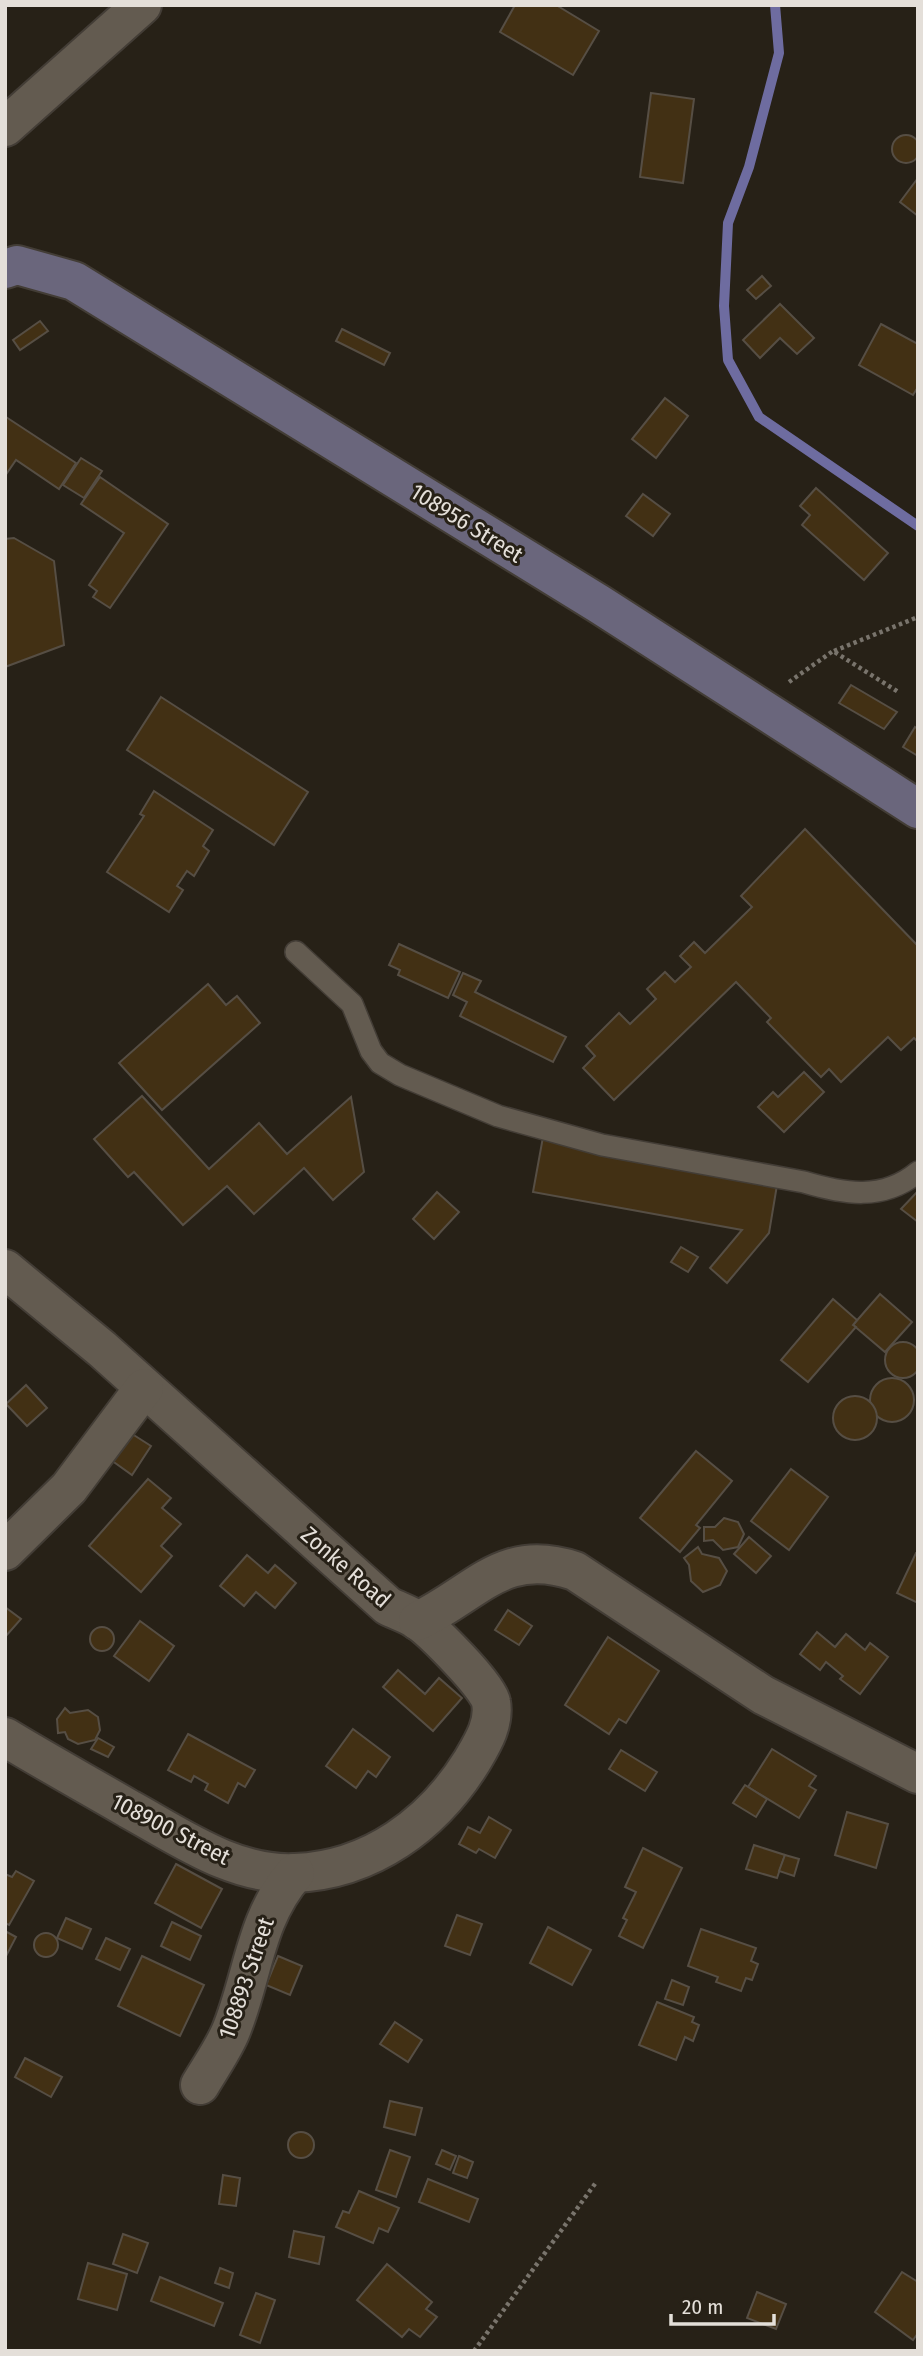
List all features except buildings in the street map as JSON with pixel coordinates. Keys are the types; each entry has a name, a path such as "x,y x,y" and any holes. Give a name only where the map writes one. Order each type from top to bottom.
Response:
{"street":[{"path":"5,127 142,5"},
{"name":"108956 Street","path":"5,269 17,265 74,281 599,604 918,809"},
{"name":"Zonke Road","path":"5,1269 144,1388 388,1606 418,1621"},
{"path":"5,1551 69,1488 144,1388"},
{"path":"418,1621 442,1609 496,1573 528,1562 552,1563 575,1570 763,1695 918,1774"},
{"name":"108900 Street","path":"5,1737 215,1856 256,1869 295,1873 356,1862 410,1833 434,1811 484,1741 490,1723 491,1701 481,1682 418,1621"},
{"name":"108893 Street","path":"200,2085 230,2033 268,1912 280,1890 295,1873"}],"lane":[{"path":"296,952 352,1004 371,1051 380,1063 400,1075 498,1116 602,1145 804,1182 835,1191 864,1194 880,1191 918,1172"}],"path":[{"path":"756,705 833,652 918,617"},
{"path":"833,652 900,693"},
{"path":"474,2351 597,2181"}],"waterway":[{"path":"775,5 779,53 749,167 728,223 724,306 728,360 759,417 918,526"}]}
